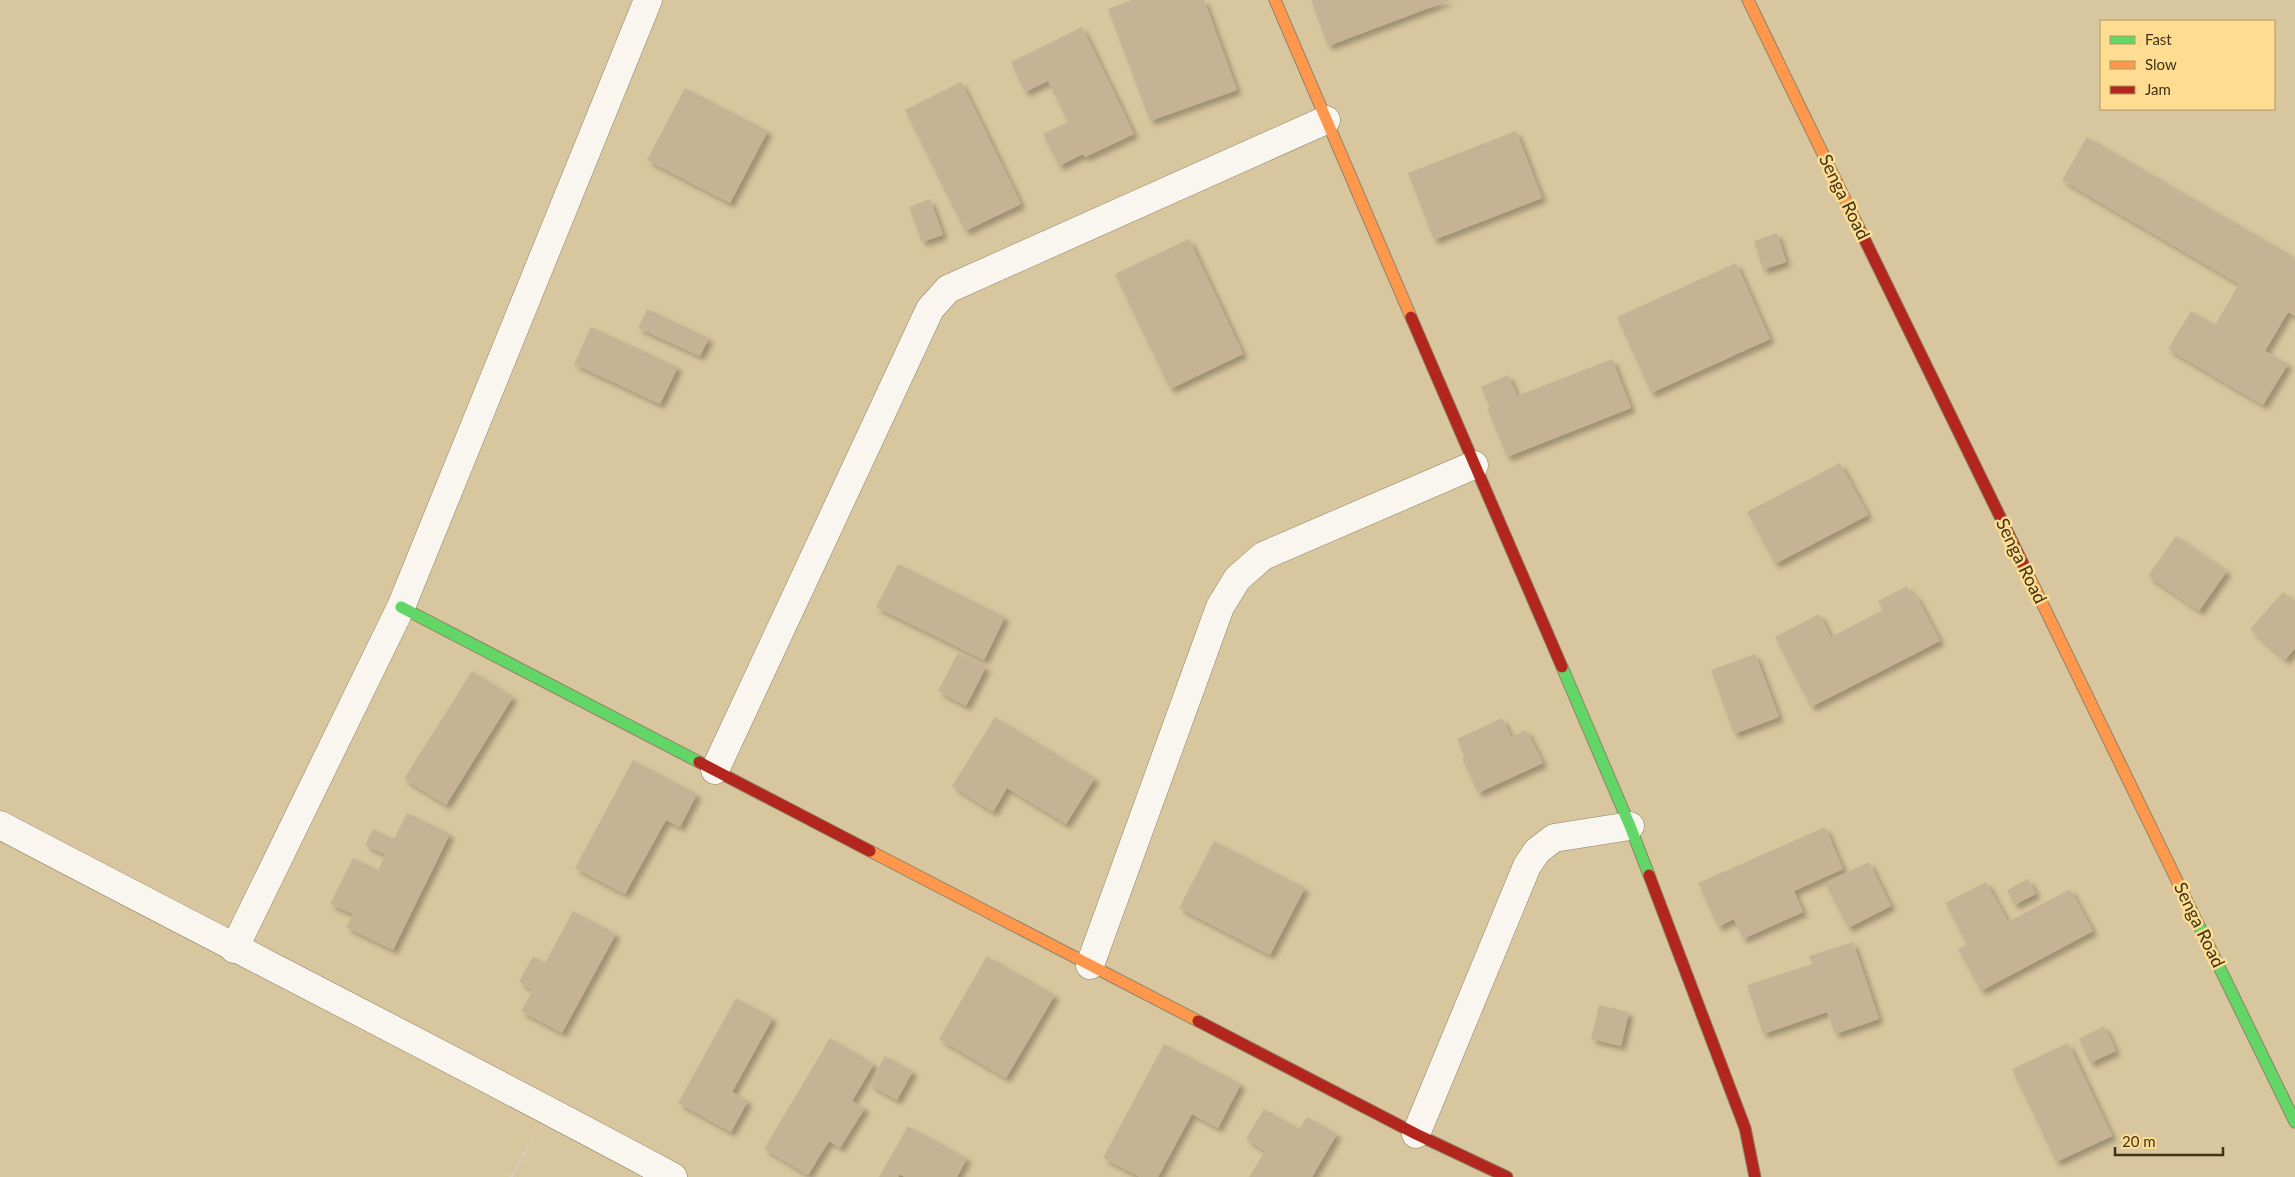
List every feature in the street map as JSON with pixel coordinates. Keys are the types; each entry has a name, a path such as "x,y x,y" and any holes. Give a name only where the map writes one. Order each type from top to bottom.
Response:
{"street":[{"path":"234,949 401,607 648,0"},
{"path":"1274,0 1630,826 1745,1128 1755,1177"},
{"name":"Senga Road","path":"1748,0 2295,1122"},
{"path":"715,770 930,309 948,289 1326,120"},
{"path":"1090,965 1220,607 1238,579 1263,556 1474,465"},
{"path":"401,607 1416,1134 1507,1177"},
{"path":"0,825 673,1177"},
{"path":"1416,1134 1527,866 1537,850 1554,838 1630,826"}],"path":[{"path":"511,1177 548,1110"}],"building":[{"path":"1132,0 1204,0 1237,90 1150,121 1108,9"},
{"path":"1311,0 1450,0 1328,46"},
{"path":"1082,27 1134,134 1085,157 1083,154 1059,166 1043,134 1068,122 1048,81 1025,92 1011,62"},
{"path":"961,82 1021,204 965,231 905,110"},
{"path":"685,88 768,131 730,203 647,160"},
{"path":"1516,131 1542,198 1434,240 1408,173"},
{"path":"2087,137 2295,258 2295,316 2288,312 2265,351 2288,364 2263,405 2168,349 2191,311 2215,325 2239,284 2062,180"},
{"path":"930,199 943,235 922,242 909,207"},
{"path":"1777,233 1786,262 1763,270 1754,241"},
{"path":"1189,239 1243,354 1170,389 1115,274"},
{"path":"1736,263 1770,339 1651,393 1617,317"},
{"path":"647,309 709,338 700,356 638,328"},
{"path":"591,327 678,367 660,404 574,364"},
{"path":"1612,359 1631,408 1507,457 1487,408 1490,407 1481,387 1508,375 1517,396"},
{"path":"1840,463 1868,515 1775,564 1747,512"},
{"path":"2176,536 2227,571 2199,611 2148,576"},
{"path":"898,564 1005,617 984,660 876,607"},
{"path":"1907,586 1912,595 1915,594 1940,641 1811,707 1775,637 1819,614 1831,637 1883,610 1878,601"},
{"path":"2283,592 2295,602 2295,648 2285,660 2250,629"},
{"path":"958,653 986,667 966,706 938,691"},
{"path":"1755,654 1779,717 1734,734 1711,670"},
{"path":"472,671 513,697 446,805 404,779"},
{"path":"995,717 1095,778 1066,824 1007,788 993,812 952,786"},
{"path":"1502,718 1511,737 1526,730 1543,763 1478,793 1462,758 1465,757 1457,739"},
{"path":"633,760 697,794 680,827 666,820 625,894 575,868"},
{"path":"407,813 450,834 393,950 346,927 353,914 330,904 353,858 378,870 386,855 365,845 373,829 394,839"},
{"path":"1825,827 1843,869 1794,891 1803,912 1743,939 1734,919 1718,927 1698,883"},
{"path":"1214,841 1305,888 1270,955 1179,908"},
{"path":"1869,862 1891,906 1848,928 1825,883"},
{"path":"2028,879 2036,894 2014,905 2007,890"},
{"path":"1986,882 2008,922 2070,889 2093,931 1981,991 1958,949 1967,944 1945,903"},
{"path":"573,911 616,934 562,1033 521,1011 533,990 519,982 533,956 545,963"},
{"path":"1853,942 1879,1019 1835,1034 1827,1012 1763,1034 1747,985 1812,964 1809,956"},
{"path":"987,956 1055,995 1006,1078 939,1039"},
{"path":"736,998 773,1018 732,1092 748,1101 731,1132 678,1103"},
{"path":"1599,1005 1629,1012 1621,1046 1591,1039"},
{"path":"2104,1026 2116,1051 2090,1063 2079,1039"},
{"path":"830,1038 874,1064 852,1101 865,1108 840,1148 829,1141 808,1175 764,1149"},
{"path":"2068,1043 2112,1136 2056,1162 2012,1069"},
{"path":"1164,1044 1241,1084 1218,1128 1192,1114 1158,1177 1140,1177 1103,1158"},
{"path":"885,1056 913,1071 897,1100 870,1085"},
{"path":"1264,1109 1299,1129 1307,1117 1337,1134 1312,1177 1249,1177 1265,1151 1246,1139"},
{"path":"908,1126 967,1158 957,1177 905,1177 900,1174 898,1177 879,1177"}],"traffic: fast":[{"path":"401,607 699,762"},
{"path":"1562,667 1649,875"},
{"path":"2184,895 2295,1122"}],"traffic: slow":[{"path":"1275,0 1411,317"},
{"path":"1748,0 1860,230"},
{"path":"2028,574 2184,895"},
{"path":"870,851 1198,1021"}],"traffic: jam":[{"path":"1860,230 2028,574"},
{"path":"1411,317 1562,667"},
{"path":"699,762 870,851"},
{"path":"1649,875 1745,1128 1755,1177"},
{"path":"1198,1021 1416,1134 1507,1177"}]}
